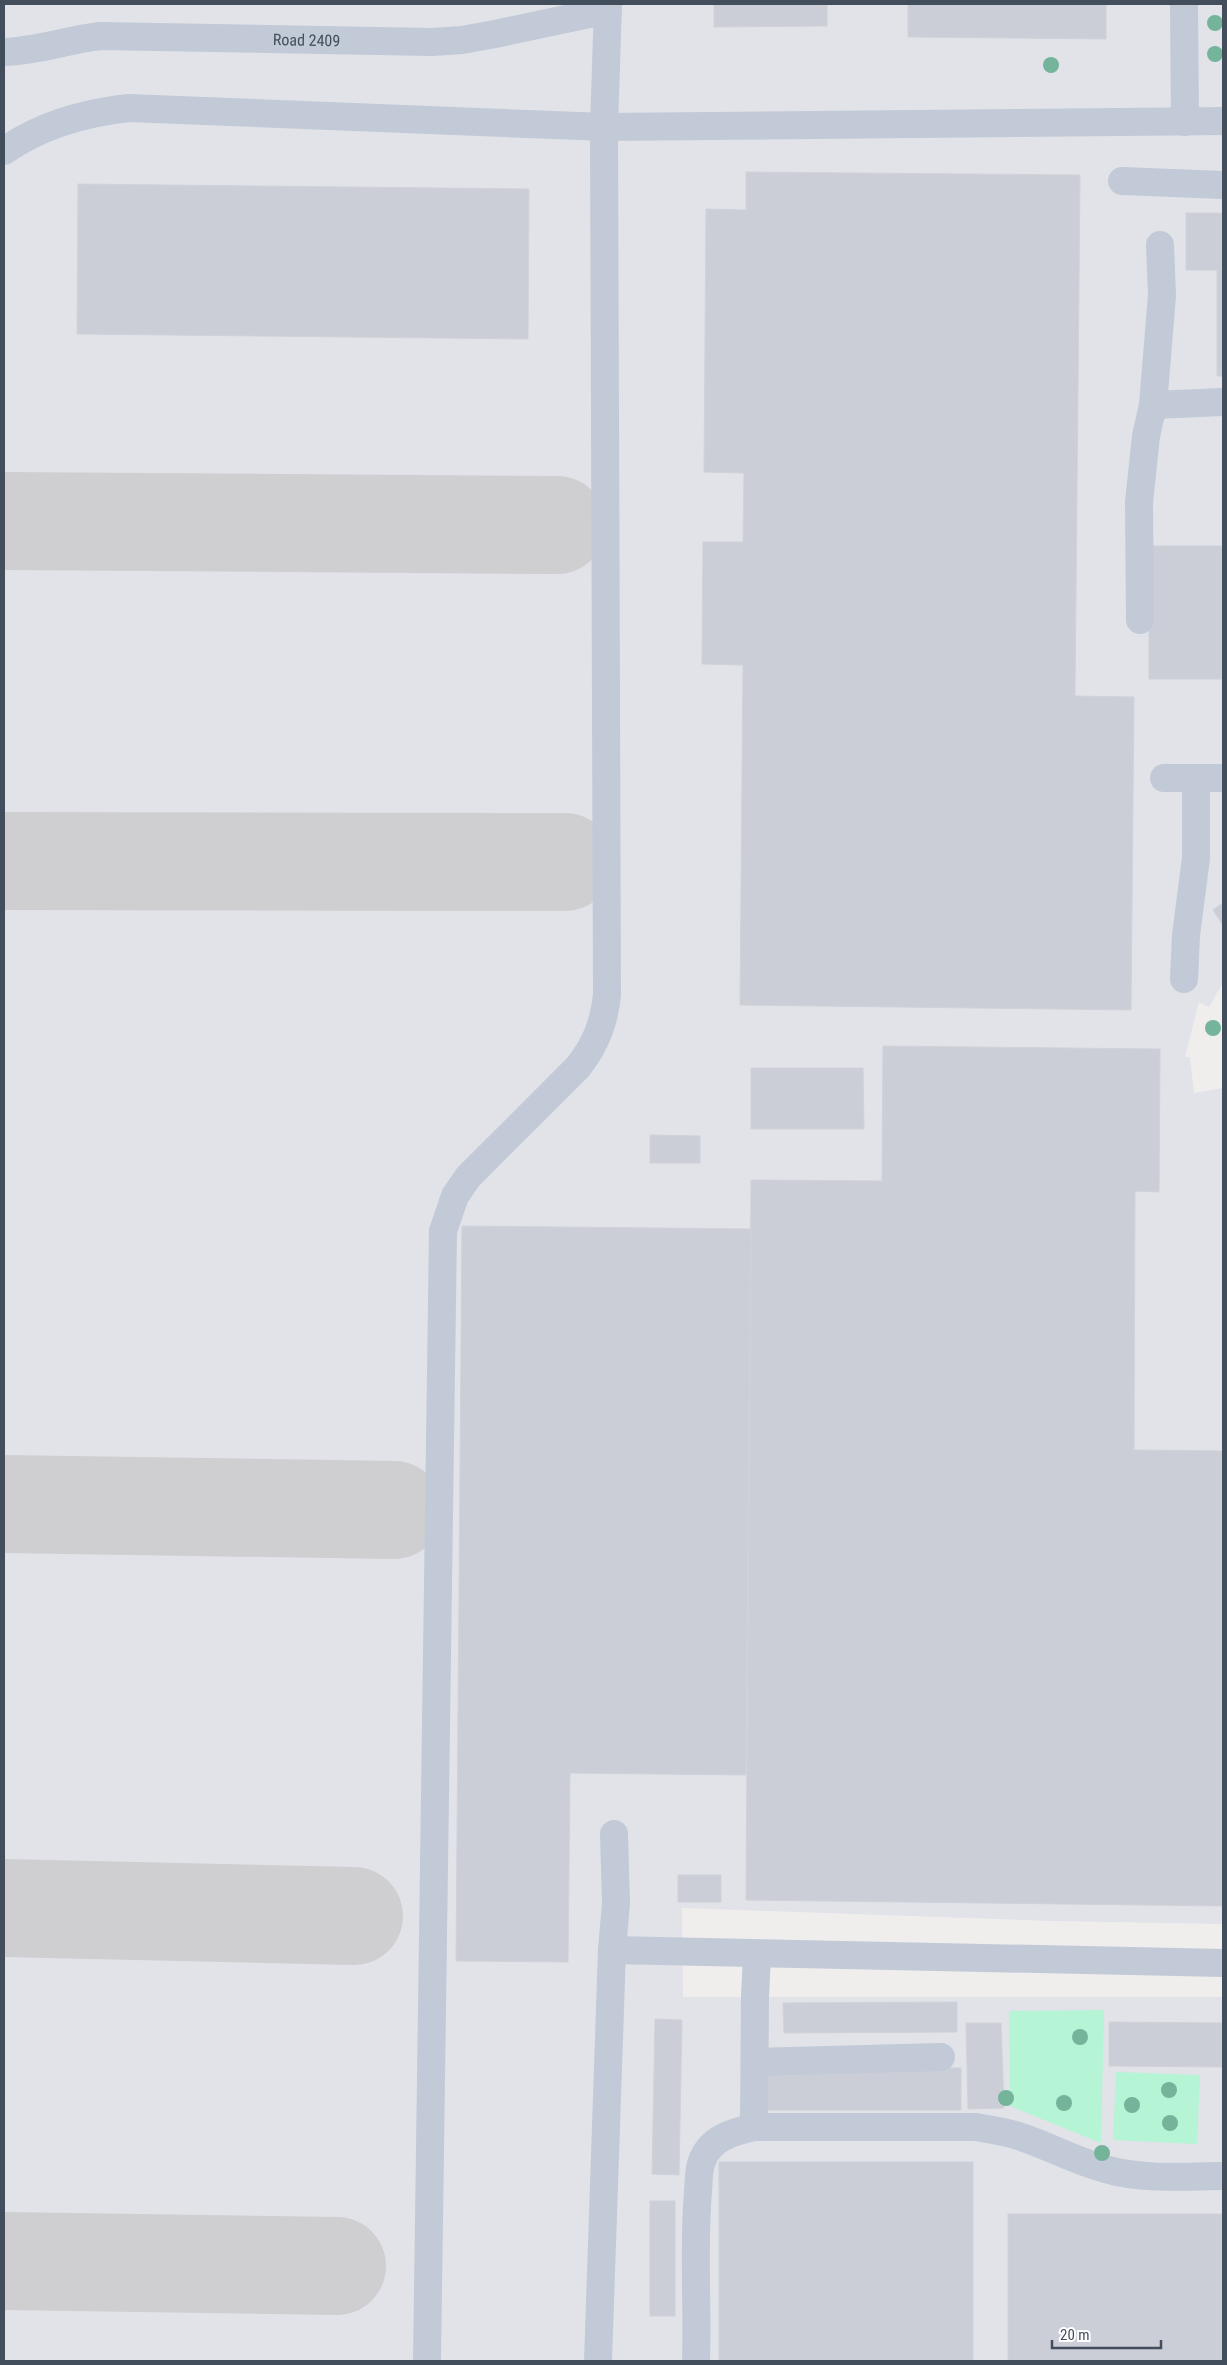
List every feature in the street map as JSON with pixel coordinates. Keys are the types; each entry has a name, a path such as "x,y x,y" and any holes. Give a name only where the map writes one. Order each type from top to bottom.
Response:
{"lane":[{"path":"1184,4 1185,122"},
{"path":"427,2361 443,1231 455,1196 468,1177 578,1067 592,1049 601,1029 607,995 604,127 608,7"},
{"name":"Road 2409","path":"4,52 43,49 80,38 100,36 432,42 462,40 608,7"},
{"path":"4,151 33,133 56,124 103,111 128,108 604,127 1223,121"},
{"path":"1122,181 1223,186"},
{"path":"1140,620 1139,502 1146,436 1153,405 1162,295 1160,246"},
{"path":"1153,405 1223,402"},
{"path":"1164,778 1223,778"},
{"path":"1184,979 1186,935 1196,858 1196,779"},
{"path":"598,2361 612,1950 616,1903 614,1834"},
{"path":"612,1950 757,1955 1223,1963"},
{"path":"754,2127 757,1955"},
{"path":"755,2062 941,2057"},
{"path":"696,2361 696,2209 701,2162 710,2148 720,2138 732,2132 754,2127 975,2127 1002,2131 1026,2138 1083,2162 1111,2171 1136,2174 1223,2176"}],"shaded area":[{"path":"4,4 1223,4 1223,982 1209,1007 1199,1002 1185,1057 1190,1057 1194,1093 1223,1088 1223,1924 1050,1921 682,1908 683,1997 1223,1997 1223,2361 4,2361"}],"green space":[{"path":"1104,2010 1101,2143 1010,2106 1009,2011"},
{"path":"1116,2072 1200,2075 1197,2144 1113,2140"}],"building":[{"path":"714,4 827,4 827,26 714,27"},
{"path":"908,4 1106,4 1106,39 908,37"},
{"path":"746,172 1080,175 1075,696 1134,697 1131,1010 740,1005 743,665 702,664 703,542 743,542 744,473 704,472 706,209 746,210"},
{"path":"78,184 529,189 528,339 77,334"},
{"path":"1186,213 1223,213 1223,376 1217,376 1217,270 1186,270"},
{"path":"1149,546 1223,546 1223,679 1149,679"},
{"path":"1223,903 1223,925 1213,910"},
{"path":"883,1046 1160,1049 1159,1192 1135,1191 1134,1450 1223,1451 1223,1906 746,1900 751,1180 882,1181"},
{"path":"751,1068 863,1068 864,1129 751,1129"},
{"path":"650,1135 700,1136 700,1163 650,1163"},
{"path":"462,1226 751,1229 746,1775 570,1773 568,1962 456,1961"},
{"path":"678,1875 721,1875 721,1902 678,1902"},
{"path":"957,2002 957,2032 784,2033 783,2003"},
{"path":"655,2019 682,2020 679,2175 652,2174"},
{"path":"1109,2022 1223,2023 1223,2067 1109,2066"},
{"path":"966,2023 1001,2023 1004,2108 968,2109"},
{"path":"768,2068 961,2068 961,2110 768,2110"},
{"path":"719,2162 973,2162 973,2361 719,2361"},
{"path":"650,2201 675,2201 675,2316 650,2316"},
{"path":"1008,2214 1223,2214 1223,2361 1008,2361"}],"taxiway":[{"path":"4,521 557,525"},
{"path":"4,861 565,862"},
{"path":"4,1504 394,1510"},
{"path":"4,1908 354,1916"},
{"path":"4,2261 337,2266"}]}
